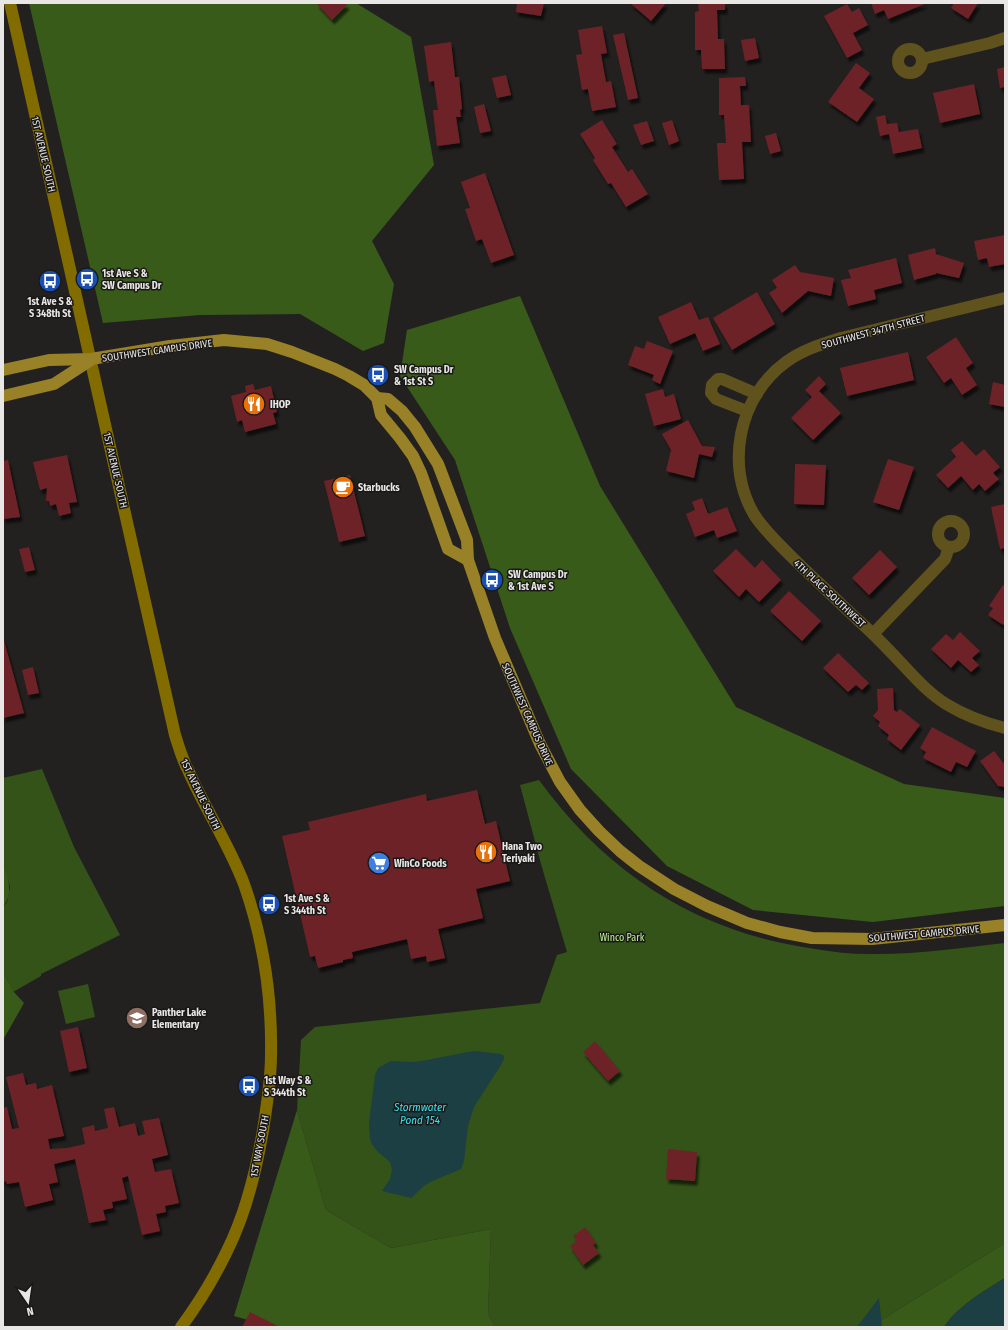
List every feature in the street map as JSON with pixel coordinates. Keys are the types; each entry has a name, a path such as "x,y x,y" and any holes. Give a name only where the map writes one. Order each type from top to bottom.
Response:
{"main road":[{"name":"1ST AVENUE SOUTH","path":"10,3 175,735 187,770 234,861 249,898 256,924"},
{"name":"SOUTHWEST CAMPUS DRIVE","path":"91,360 198,342 224,340 267,344 335,369 364,385 377,398 381,415 413,456 421,473 448,549 468,560"},
{"path":"3,370 49,360 91,360"},
{"path":"3,396 54,384 91,360"},
{"name":"SOUTHWEST CAMPUS DRIVE","path":"377,398 388,399 402,411 415,427 438,464 467,540 468,560 495,638 540,744 560,782 580,810 620,851 639,866 674,889 707,906 747,923 780,932 806,936 872,939 1005,925"},
{"name":"1ST WAY SOUTH","path":"181,1327 194,1310 228,1250 249,1194 261,1142 269,1088 271,1049 270,1004 256,924"}],"street":[{"path":"922,59 1005,38"},
{"name":"SOUTHWEST 347TH STREET","path":"749,408 761,386 774,372 801,352 820,344 1005,298"},
{"path":"749,408 716,399 711,393 712,384 718,379 722,379 757,394"},
{"name":"4TH PLACE SOUTHWEST","path":"749,408 744,420 741,434 738,461 742,488 751,508 763,527 925,687 946,704 963,714 1004,728"},
{"path":"873,634 945,559 949,547"}],"green space":[{"path":"29,3 356,3 411,37 434,165 372,241 394,284 384,343 363,351 300,314 200,315 103,323"},
{"path":"520,296 600,486 736,707 904,784 1005,798 1005,906 873,922 753,910 667,866 571,769 510,628 455,460 400,376 407,330"},
{"path":"42,769 74,847 120,935 41,974 41,976 13,992 3,972 3,907 7,902 10,887 3,863 3,778"},
{"name":"Winco Park","path":"539,780 566,814 595,844 626,871 659,894 695,914 733,929 773,941 822,950 856,954 920,952 1005,943 1005,1243 880,1321 873,1327 495,1327 488,1314 491,1229 391,1248 326,1210 297,1110 301,1040 315,1027 540,1003 557,955 567,952 520,785"},
{"path":"3,863 8,880 9,891 3,907"},
{"path":"3,972 13,991 24,1003 3,1040"},
{"path":"88,984 95,1017 66,1024 58,991"},
{"path":"297,1110 326,1210 391,1248 491,1229 488,1314 495,1327 273,1327 234,1316"},
{"path":"1005,1243 1005,1278 956,1312 944,1327 873,1327 880,1321"}],"water":[{"name":"Stormwater Pond 154","path":"475,1051 501,1054 504,1056 504,1059 474,1107 468,1126 464,1161 461,1169 430,1182 411,1198 382,1191 390,1179 392,1170 390,1162 377,1151 372,1144 370,1139 369,1123 375,1075 378,1068 391,1061 414,1062"},
{"path":"1005,1278 1005,1327 944,1327 956,1312"},
{"path":"879,1298 882,1327 857,1327"}],"building":[{"path":"316,3 345,3 347,5 332,20"},
{"path":"517,3 544,3 541,16 516,12"},
{"path":"630,3 666,3 651,21"},
{"path":"698,3 725,3 725,10 717,10 718,39 724,39 725,69 702,69 701,50 695,50 695,12 699,11"},
{"path":"871,3 927,3 888,19 884,10 875,14"},
{"path":"954,3 978,3 968,19 951,8"},
{"path":"847,4 852,12 859,8 868,25 853,33 862,50 847,58 824,16"},
{"path":"602,26 607,53 601,54 606,82 611,81 616,107 592,111 588,89 582,90 576,55 582,54 578,30"},
{"path":"624,33 638,98 628,100 613,35"},
{"path":"755,38 759,58 745,61 741,40"},
{"path":"451,42 455,77 459,77 462,109 460,110 461,117 456,117 460,143 437,146 433,110 438,110 434,81 429,82 424,46"},
{"path":"856,63 870,73 859,88 874,99 857,122 828,102"},
{"path":"1005,67 1005,87 1000,88 997,69"},
{"path":"506,75 511,95 497,98 492,78"},
{"path":"745,77 746,86 740,86 741,105 749,105 751,142 742,142 744,179 719,180 717,143 726,143 724,115 719,115 719,78"},
{"path":"974,84 980,114 940,123 933,93"},
{"path":"484,104 491,131 480,133 474,107"},
{"path":"885,115 887,124 897,123 899,132 918,129 922,148 893,154 889,134 880,136 876,117"},
{"path":"602,120 617,144 612,147 628,172 632,169 648,194 626,207 611,183 608,184 593,160 595,158 580,134"},
{"path":"672,120 679,141 669,145 662,123"},
{"path":"647,121 654,141 641,145 633,125"},
{"path":"776,133 781,151 770,154 765,136"},
{"path":"485,173 514,255 491,263 482,239 476,241 465,209 470,208 461,182"},
{"path":"1005,235 1005,264 989,267 987,258 978,260 974,241"},
{"path":"935,248 936,254 964,263 959,278 936,273 914,280 908,255"},
{"path":"896,258 902,283 874,290 876,299 848,306 841,280 851,278 848,270"},
{"path":"795,265 800,272 834,278 831,296 808,291 782,313 769,293 777,288 772,280"},
{"path":"757,292 775,324 732,350 713,318"},
{"path":"691,302 699,320 708,317 720,344 703,351 695,333 670,344 658,317"},
{"path":"956,337 973,363 966,368 977,385 962,395 951,378 944,383 926,357"},
{"path":"647,341 673,351 660,384 652,380 654,375 628,365 635,346 644,349"},
{"path":"908,352 914,380 847,396 840,368"},
{"path":"819,376 826,384 819,391 841,413 813,440 791,418 812,397 805,390"},
{"path":"993,382 1005,385 1005,407 989,404"},
{"name":"IHOP","path":"253,384 255,390 271,386 277,412 273,413 276,424 245,432 242,420 237,422 231,396 246,392 245,386"},
{"path":"663,389 665,397 674,394 681,419 654,426 645,394"},
{"path":"688,420 702,446 715,447 712,457 699,454 694,478 666,471 671,450 662,434"},
{"path":"962,441 976,456 984,449 1000,467 993,473 999,479 985,491 979,484 973,490 961,476 948,488 936,475 956,457 951,450"},
{"path":"67,455 77,502 69,503 71,513 59,516 56,504 50,506 49,501 46,501 47,488 40,490 33,462"},
{"path":"888,459 914,467 899,510 873,502"},
{"path":"8,460 20,517 3,519 3,461"},
{"path":"795,464 826,465 824,505 794,504"},
{"path":"350,475 365,536 339,542 324,481"},
{"path":"702,498 708,514 727,507 737,531 717,538 714,530 695,537 686,514 695,510 692,502"},
{"path":"1005,504 1005,548 1000,549 991,507"},
{"path":"29,547 35,570 25,572 19,549"},
{"path":"736,549 755,568 762,560 781,580 759,602 746,589 739,597 713,571"},
{"path":"880,550 897,567 869,595 852,578"},
{"path":"1003,585 1005,586 1005,622 1003,625 988,615 993,608 989,606"},
{"path":"789,591 821,621 802,641 770,611"},
{"path":"960,632 980,651 972,658 979,665 971,672 958,660 951,668 931,649 946,634 953,640"},
{"path":"3,637 24,713 3,718"},
{"path":"838,653 869,683 862,690 856,685 848,692 823,668"},
{"path":"33,667 39,693 28,695 22,670"},
{"path":"893,688 894,710 897,712 900,709 920,725 901,750 887,739 889,735 878,726 880,722 873,716 878,710 877,689"},
{"path":"932,727 976,751 967,767 956,762 951,772 923,758 926,752 920,748"},
{"path":"994,751 1005,765 1005,787 998,786 980,761"},
{"name":"WinCo Foods","path":"477,790 485,824 496,821 510,881 476,889 483,918 438,929 445,958 427,962 426,956 411,959 407,939 352,952 353,958 318,968 315,956 310,957 282,836 310,830 308,822 426,794 427,801"},
{"path":"78,1027 87,1068 69,1072 60,1031"},
{"path":"595,1041 620,1071 608,1081 583,1052"},
{"path":"23,1073 26,1085 36,1083 37,1089 52,1085 64,1136 48,1139 50,1149 67,1148 85,1144 82,1128 94,1125 95,1131 108,1128 104,1109 114,1107 119,1127 135,1123 138,1136 145,1134 142,1121 159,1118 168,1155 152,1159 155,1172 171,1169 179,1203 165,1206 166,1212 156,1214 160,1231 142,1235 128,1176 122,1178 127,1199 112,1202 113,1208 103,1210 106,1220 89,1223 75,1159 54,1164 58,1182 49,1184 53,1200 25,1207 19,1182 7,1184 6,1181 3,1182 3,1108 7,1107 12,1129 19,1128 6,1077"},
{"path":"668,1149 697,1152 695,1181 666,1179"},
{"path":"585,1227 596,1243 593,1245 599,1253 583,1265 570,1246 577,1241 573,1236"},
{"path":"250,1312 280,1327 242,1327"}],"place":[{"name":"1st Ave S & SW Campus Dr","path":"87,279"},
{"name":"1st Ave S & S 348th St","path":"50,281"},
{"name":"SW Campus Dr & 1st St S","path":"378,375"},
{"name":"IHOP","path":"254,404"},
{"name":"Starbucks","path":"343,487"},
{"name":"SW Campus Dr & 1st Ave S","path":"492,580"},
{"name":"Hana Two Teriyaki","path":"486,852"},
{"name":"WinCo Foods","path":"379,863"},
{"name":"1st Ave S & S 344th St","path":"269,904"},
{"name":"Panther Lake Elementary","path":"137,1018"},
{"name":"1st Way S & S 344th St","path":"249,1086"}]}
